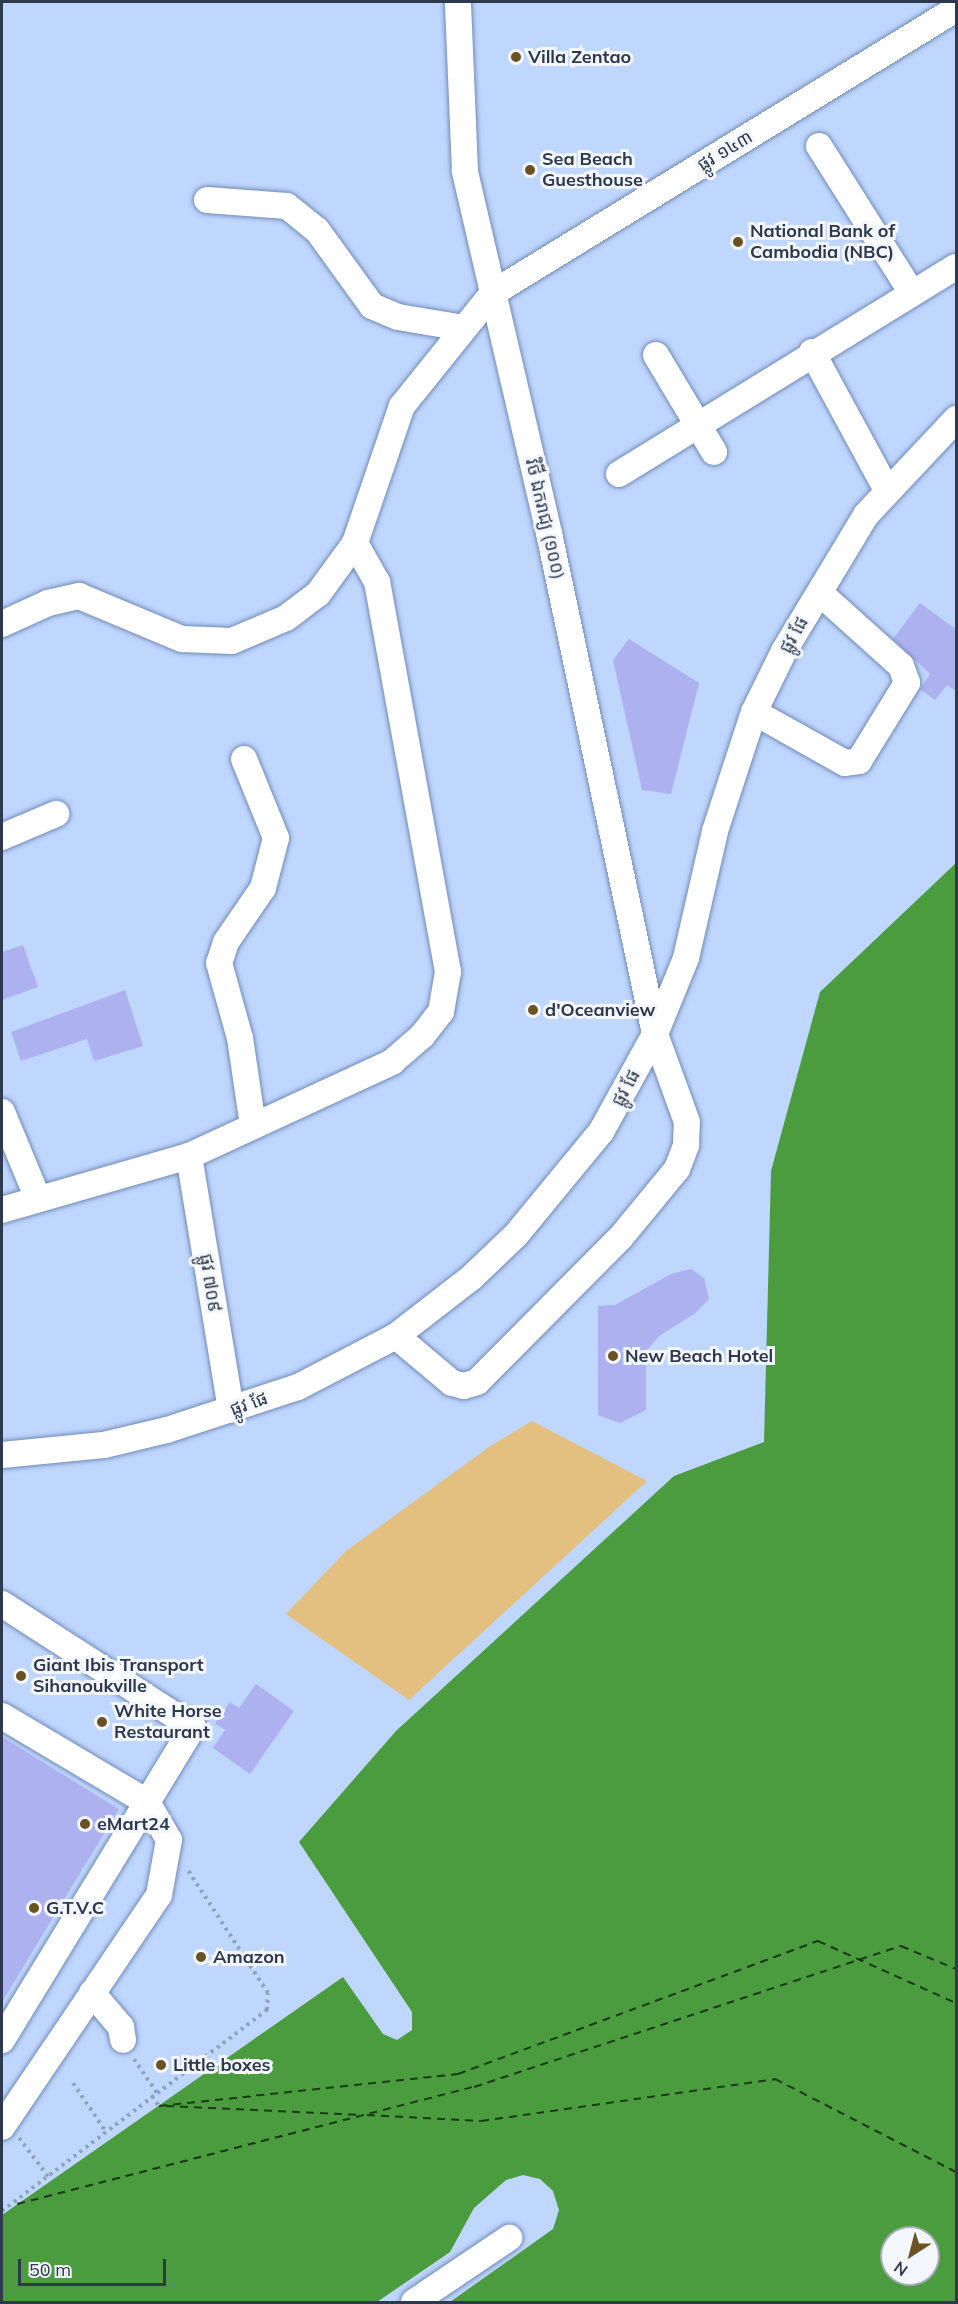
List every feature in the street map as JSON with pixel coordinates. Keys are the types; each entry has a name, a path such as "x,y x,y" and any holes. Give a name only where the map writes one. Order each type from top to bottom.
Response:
{"street":[{"name":"វិថី ឯករាជ្យ (១០០)","path":"396,1336 452,1383 464,1386 477,1382 621,1237 677,1169 686,1145 687,1122 655,1034 640,951 465,171 458,2"},
{"name":"ផ្លូវ ១៤៣","path":"2,624 48,603 79,596 182,639 232,641 286,618 318,594 355,543 402,406 493,293 957,9"},
{"path":"819,146 912,293"},
{"path":"207,200 287,206 317,230 372,306 398,317 464,328"},
{"path":"619,474 812,352 957,267"},
{"path":"812,352 887,490"},
{"path":"656,355 714,452"},
{"name":"ផ្លូវ ផែ","path":"2,1455 104,1445 231,1410 298,1387 396,1336 447,1298 516,1235 602,1132 655,1034 686,958 715,831 754,711 866,515 887,490 957,420"},
{"path":"2,1210 189,1156 392,1062 422,1036 441,1012 448,972 377,582 355,543"},
{"path":"754,711 845,763 859,760 907,683 901,666 820,593"},
{"path":"244,759 276,838 263,888 226,942 219,963 240,1038 253,1126"},
{"path":"2,837 56,814"},
{"path":"640,951 660,965 673,965 686,958"},
{"path":"3,1121 38,1199"},
{"name":"ផ្លូវ ៧០៩","path":"189,1156 231,1410"},
{"path":"2,1604 193,1727 2,2040"},
{"path":"2,1716 147,1802 169,1840 159,1895 92,1994 7,2129"},
{"path":"92,1994 122,2027 123,2040"},
{"path":"414,2302 509,2238"}],"path":[{"path":"2,2211 267,2010 268,1993 169,1840"},
{"path":"123,2040 159,2106"},
{"path":"73,2083 106,2132"},
{"path":"7,2129 48,2176"}],"shaded area":[{"path":"956,863 956,2302 450,2302 553,2229 559,2210 553,2191 540,2179 523,2175 506,2180 474,2208 450,2252 377,2302 2,2302 2,2215 343,1977 383,2034 397,2040 412,2030 412,2012 299,1842 396,1731 674,1476 764,1442 771,1171 820,992"},
{"path":"532,1421 647,1481 409,1700 286,1614 346,1551 489,1447"}],"building":[{"path":"920,603 957,630 957,692 947,685 935,700 920,689 930,674 893,639"},
{"path":"629,639 699,683 671,794 642,790 613,660"},
{"path":"23,945 38,987 2,1000 2,952"},
{"path":"125,990 143,1046 94,1061 87,1039 21,1061 11,1032"},
{"path":"691,1269 704,1278 709,1299 694,1314 659,1336 646,1351 646,1410 620,1423 598,1415 598,1306 615,1305 671,1274"},
{"path":"256,1684 294,1711 250,1774 213,1748 225,1730 215,1723 230,1702 239,1708"},
{"path":"2,1737 119,1809 2,2002"}],"ferry route":[{"path":"159,2106 458,2074 818,1941 956,2003"},
{"path":"17,2204 474,2087 901,1946 956,1969"},
{"path":"367,2115 481,2121 775,2079 956,2172"},
{"path":"166,2106 362,2115"}],"place":[{"name":"Villa Zentao","path":"516,57"},
{"name":"Sea Beach Guesthouse","path":"530,170"},
{"name":"National Bank of Cambodia (NBC)","path":"738,242"},
{"name":"d'Oceanview","path":"533,1010"},
{"name":"New Beach Hotel","path":"613,1356"},
{"name":"Giant Ibis Transport Sihanoukville","path":"21,1676"},
{"name":"White Horse Restaurant","path":"102,1722"},
{"name":"eMart24","path":"85,1824"},
{"name":"G.T.V.C","path":"34,1908"},
{"name":"Amazon","path":"201,1957"},
{"name":"Little boxes","path":"161,2065"}]}
